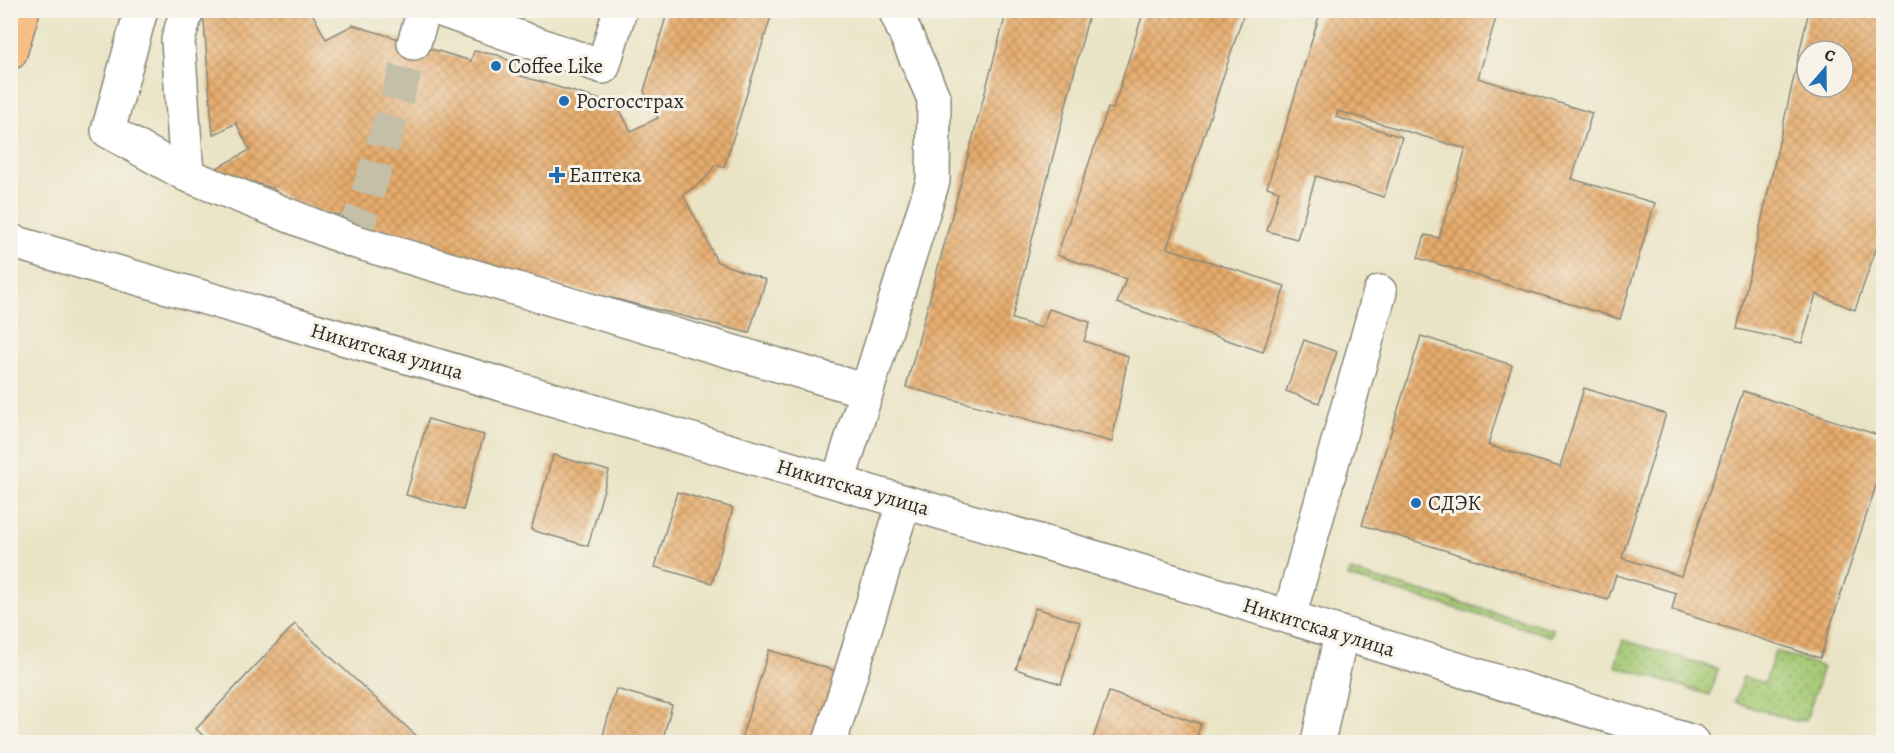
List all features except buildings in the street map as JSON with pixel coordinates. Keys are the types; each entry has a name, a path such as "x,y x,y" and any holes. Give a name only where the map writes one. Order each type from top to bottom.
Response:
{"main road":[{"path":"10,53 23,10"}],"street":[{"path":"141,10 108,131 187,175 353,241 867,391"},
{"path":"187,10 178,40 187,175"},
{"path":"414,43 424,10"},
{"path":"441,10 603,67 620,10"},
{"path":"838,482 933,181 934,99 895,10"},
{"name":"Никитская улица","path":"10,241 1114,563 1693,742"},
{"path":"1289,617 1380,292"},
{"path":"830,742 904,502"},
{"path":"1318,742 1341,634"}],"green space":[{"path":"1350,571 1553,629 1551,636 1348,577"},
{"path":"1623,640 1718,669 1710,695 1615,666"},
{"path":"1775,651 1823,667 1806,720 1795,721 1735,702 1743,677 1765,683"}],"tunnel":[{"path":"353,241 414,43"}],"place":[{"name":"Coffee Like","path":"496,66"},
{"name":"Росгосстрах","path":"564,101"},
{"name":"Еаптека","path":"557,175"},
{"name":"СДЭК","path":"1416,503"}]}
